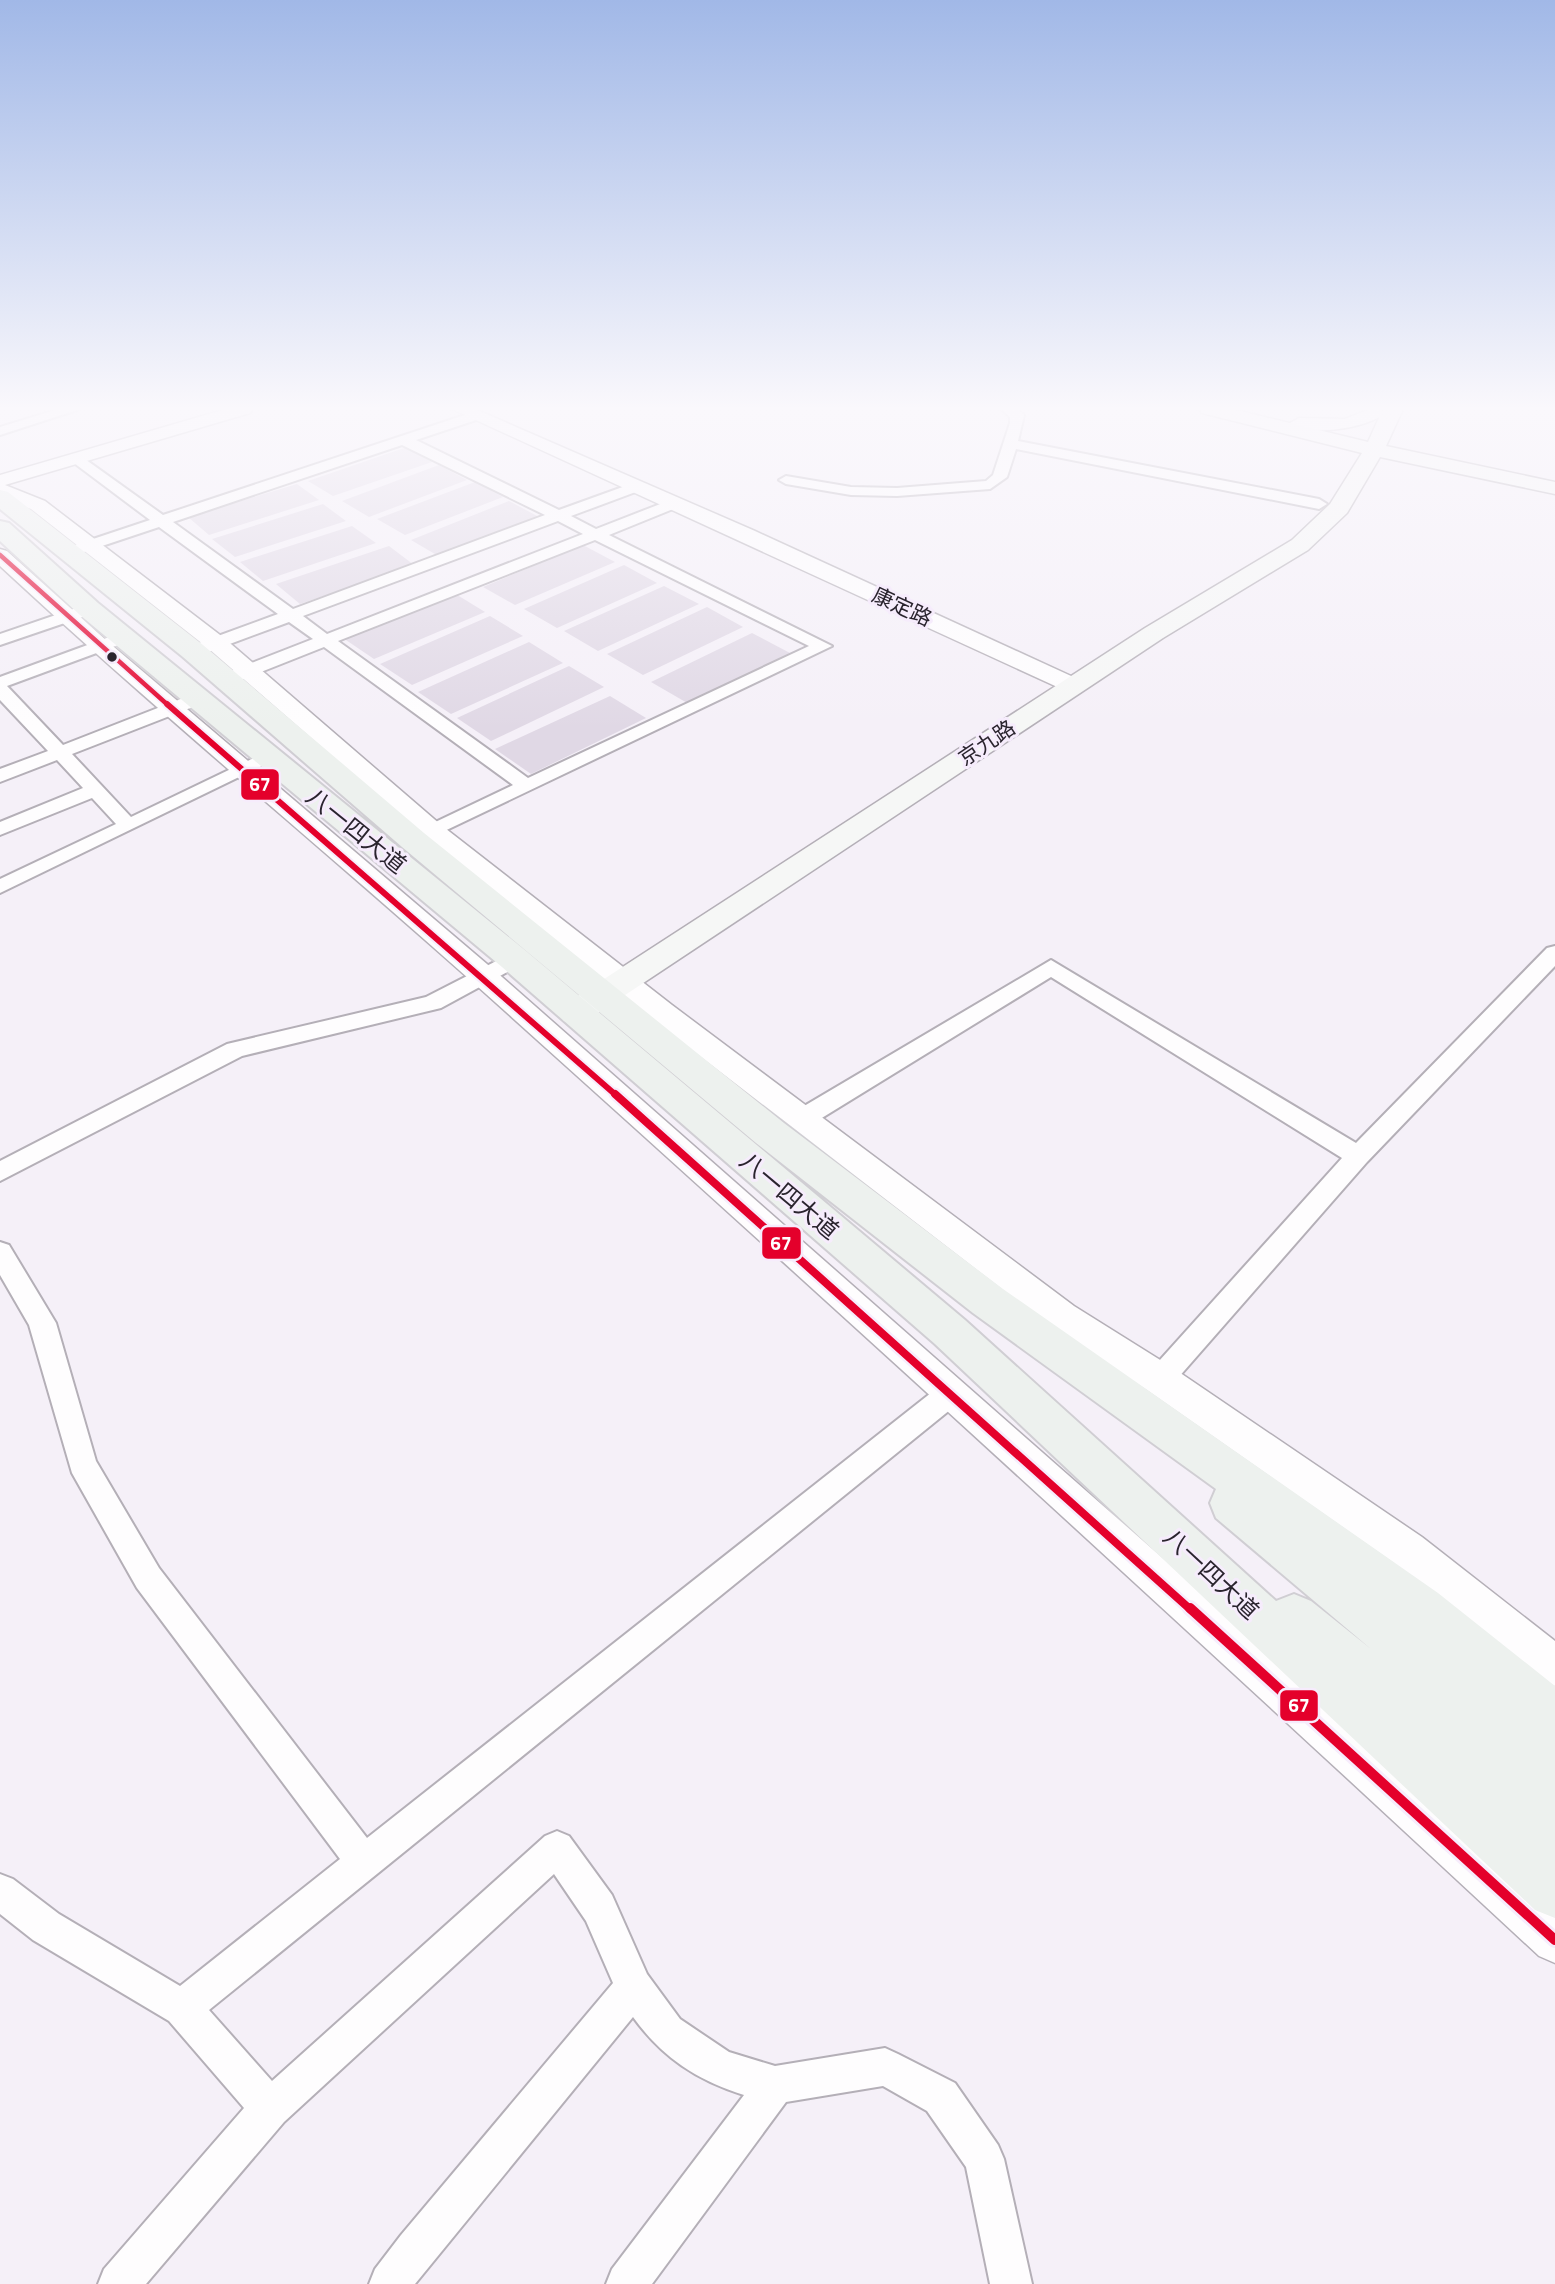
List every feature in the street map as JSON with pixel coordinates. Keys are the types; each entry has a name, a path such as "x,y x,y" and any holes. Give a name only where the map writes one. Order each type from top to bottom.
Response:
{"main road":[{"path":"29,516 79,550"},
{"name":"京九路","path":"594,991 1065,682 1154,633 1300,545 1322,516"},
{"path":"0,528 78,613"},
{"name":"八一四大道","path":"257,765 514,959 594,991 770,1133 989,1301 1421,1609 1555,1719"},
{"name":"八一四大道","path":"594,991 950,1332 1555,1890"},
{"path":"989,1301 1555,1769"},
{"path":"950,1332 1555,1830"}],"street":[{"path":"48,516 79,550 205,647 423,835 594,991 662,1012 1062,1316 1160,1379 1408,1550 1555,1665"},
{"path":"153,516 526,786"},
{"path":"79,550 181,516"},
{"path":"205,647 559,516 823,646 423,835"},
{"path":"238,675 644,516"},
{"name":"康定路","path":"699,516 1065,682"},
{"path":"0,555 78,613 257,765 484,977 951,1393 1555,1940"},
{"path":"0,640 78,613"},
{"path":"0,683 111,642"},
{"path":"0,689 128,825"},
{"path":"0,776 185,704"},
{"path":"2,882 257,765"},
{"path":"0,829 95,789"},
{"path":"1160,1379 1358,1156 1555,953"},
{"path":"0,1172 235,1050 433,1003 514,959"},
{"path":"803,1118 1051,967 1358,1156"},
{"path":"0,1252 42,1323 82,1464 148,1578 364,1862"},
{"path":"182,2008 951,1393"},
{"path":"119,2284 270,2108 557,1848 599,1908 634,1987 667,2032 719,2068 775,2085 885,2067 941,2097 984,2159 1011,2284"},
{"path":"0,1892 46,1927 182,2008 270,2108"},
{"path":"390,2284 415,2249 634,1987"},
{"path":"627,2284 775,2085"}],"building":[{"path":"193,516 270,516 209,535 188,517"},
{"path":"286,516 339,516 346,521 235,557 212,539"},
{"path":"386,516 455,516 405,535 377,519"},
{"path":"472,516 539,517 440,557 411,540"},
{"path":"352,526 376,543 263,581 240,562"},
{"path":"583,545 615,562 515,605 483,587"},
{"path":"389,546 414,565 300,604 276,584"},
{"path":"624,565 657,583 557,628 524,609"},
{"path":"664,586 699,604 598,651 564,631"},
{"path":"454,593 485,612 374,659 343,638"},
{"path":"707,607 743,627 643,675 607,654"},
{"path":"490,616 523,636 412,685 380,664"},
{"path":"752,633 790,653 689,704 651,682"},
{"path":"529,642 563,663 451,714 418,692"},
{"path":"569,666 604,687 491,741 457,718"},
{"path":"610,696 646,718 531,774 495,749"}],"transit line":[{"name":"67","path":"0,555 99,646 484,977 1343,1745 1555,1940"}]}
